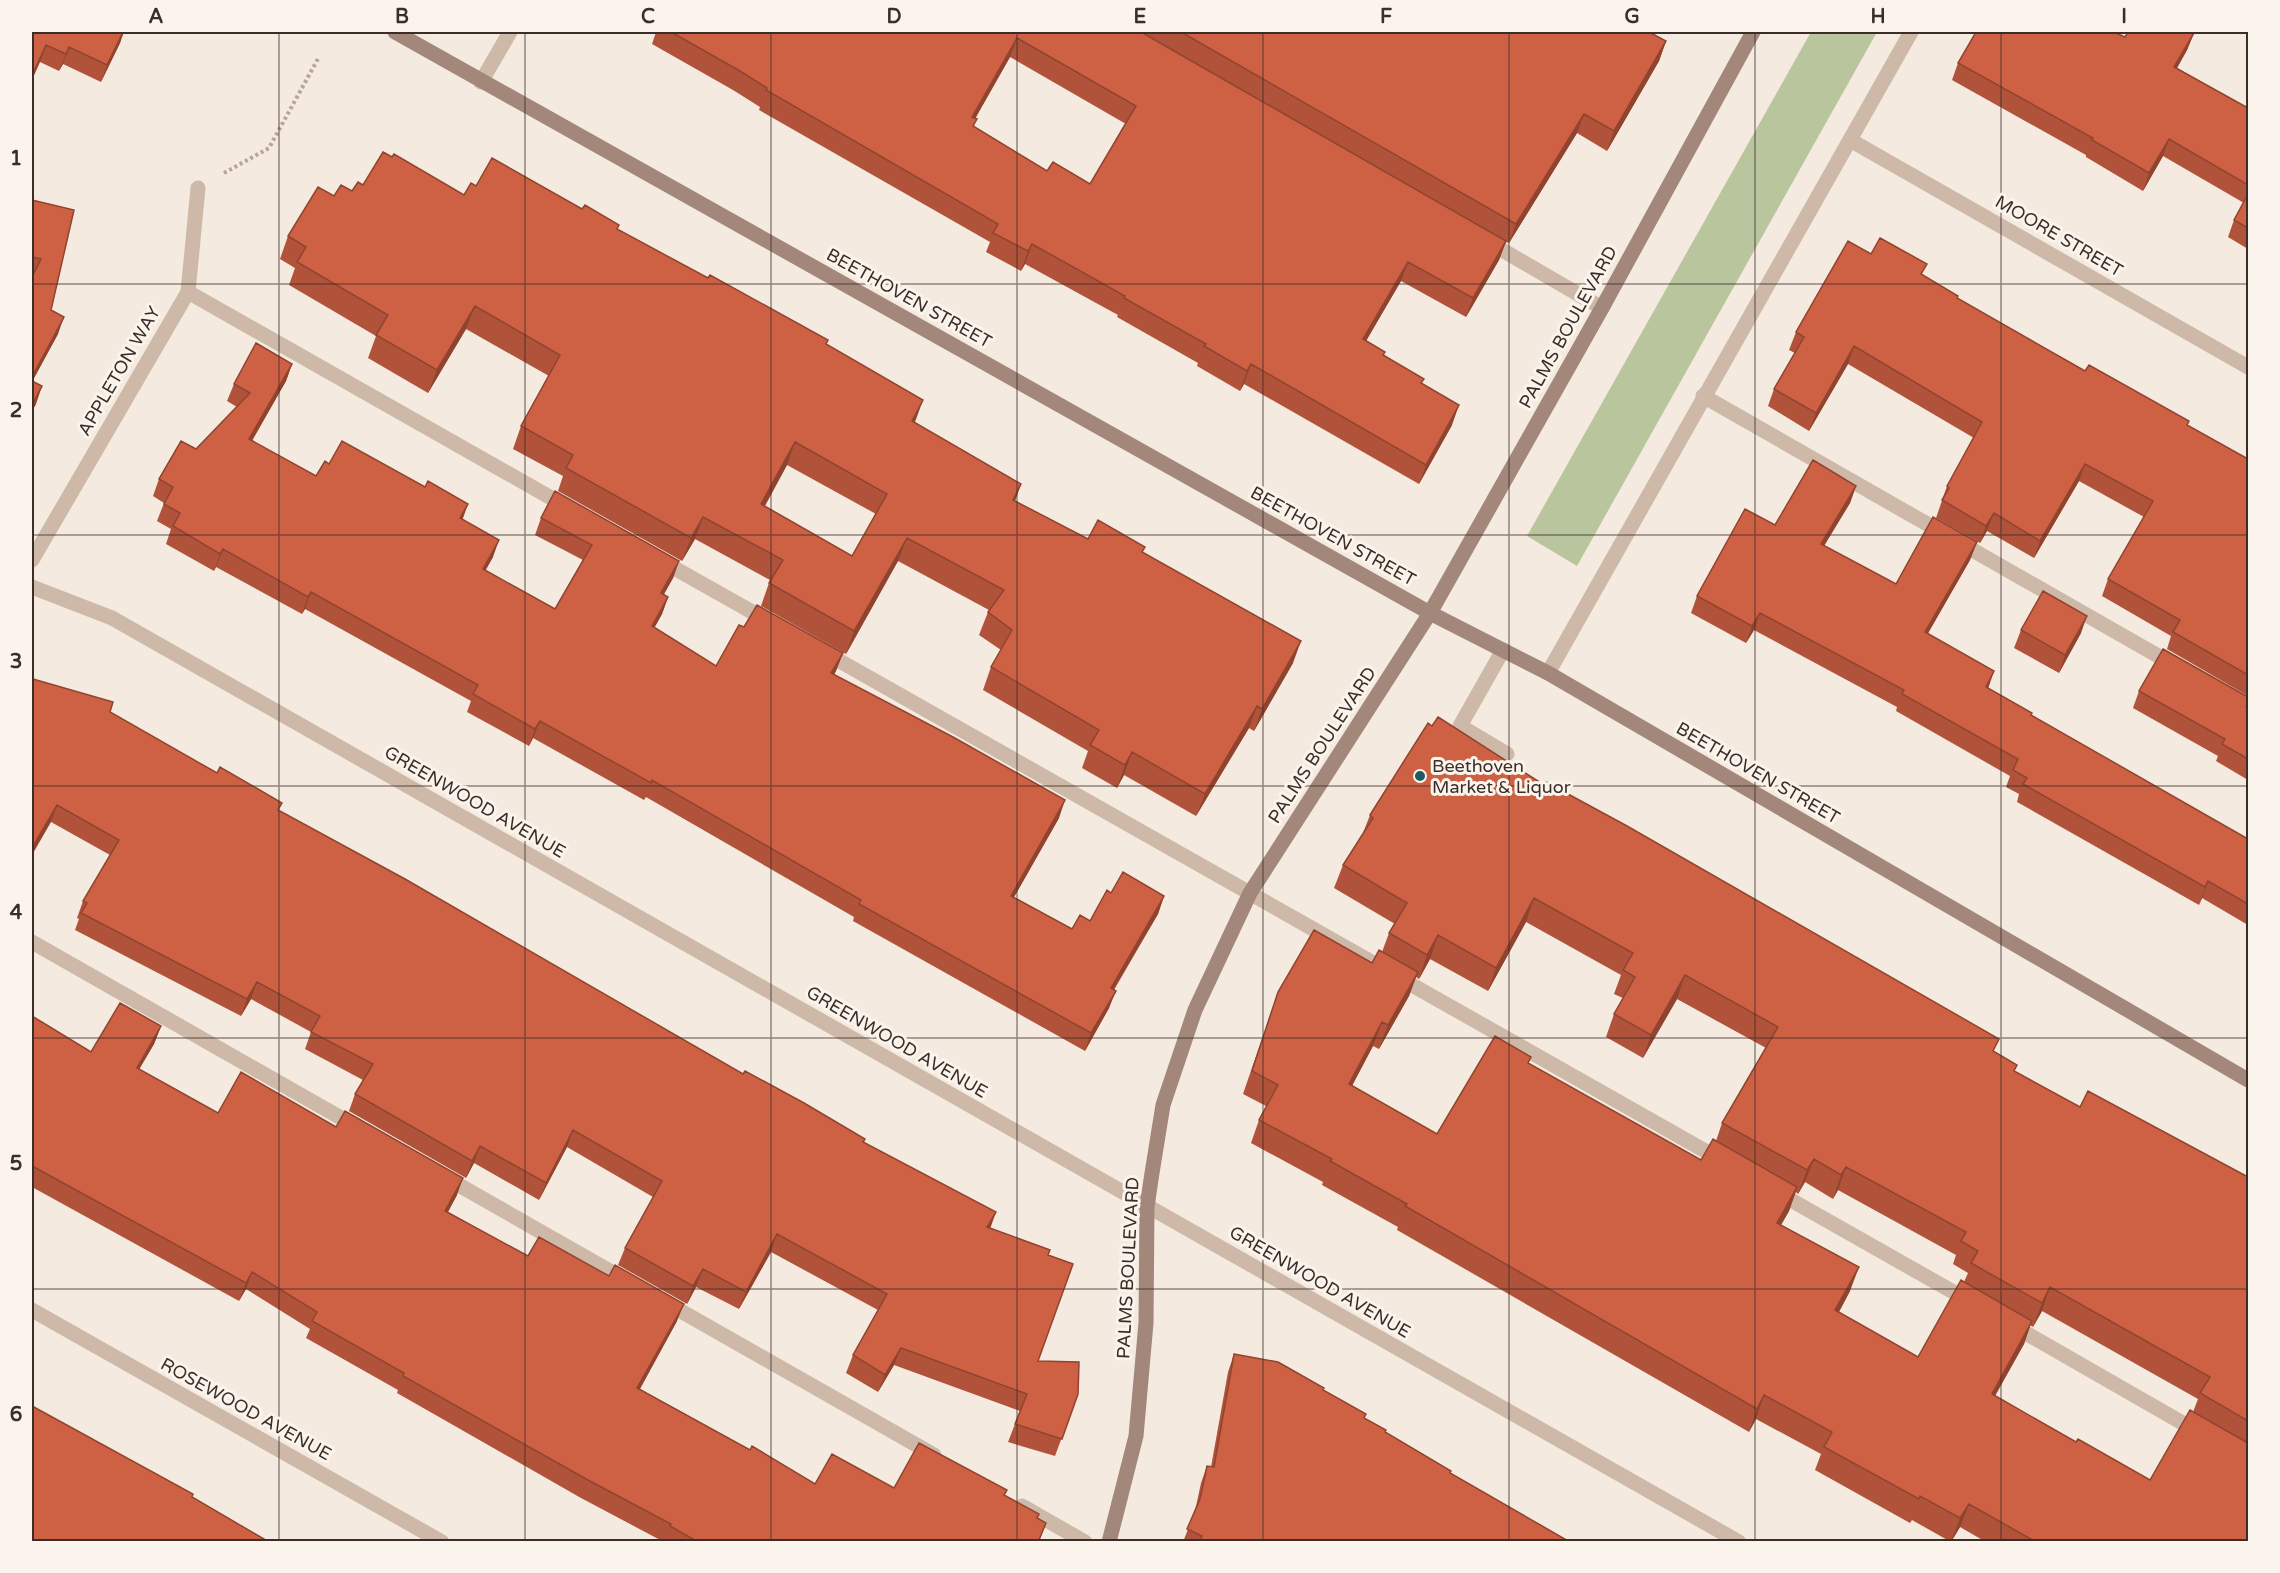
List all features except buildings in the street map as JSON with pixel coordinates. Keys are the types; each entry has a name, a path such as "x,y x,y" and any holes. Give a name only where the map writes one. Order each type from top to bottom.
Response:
{"street":[{"name":"BEETHOVEN STREET","path":"395,32 1430,613 1548,674 2248,1080"},
{"path":"482,82 510,32"},
{"name":"PALMS BOULEVARD","path":"1110,1542 1136,1436 1146,1323 1147,1207 1167,1095 1196,1010 1250,893 1430,613 1602,308 1753,32"},
{"path":"1548,674 1703,396 1911,32"},
{"name":"MOORE STREET","path":"1850,140 2248,367"},
{"name":"APPLETON WAY","path":"32,560 188,292 198,188"},
{"path":"1469,231 1602,308"},
{"path":"188,292 578,513"},
{"path":"1703,396 2187,672"},
{"path":"651,555 786,631"},
{"name":"GREENWOOD AVENUE","path":"32,587 112,618 1739,1542"},
{"path":"807,642 1738,1170"},
{"path":"1503,650 1461,726 1507,754"},
{"path":"32,942 374,1137"},
{"path":"426,1166 945,1462"},
{"path":"1759,1182 2217,1442"},
{"name":"ROSEWOOD AVENUE","path":"32,1310 442,1542"},
{"path":"1007,1497 1085,1542"}],"path":[{"path":"198,188 269,148 319,57"}],"green space":[{"path":"1811,32 1877,32 1577,566 1527,536"}],"place":[{"name":"Beethoven Market & Liquor","path":"1420,776"}]}
